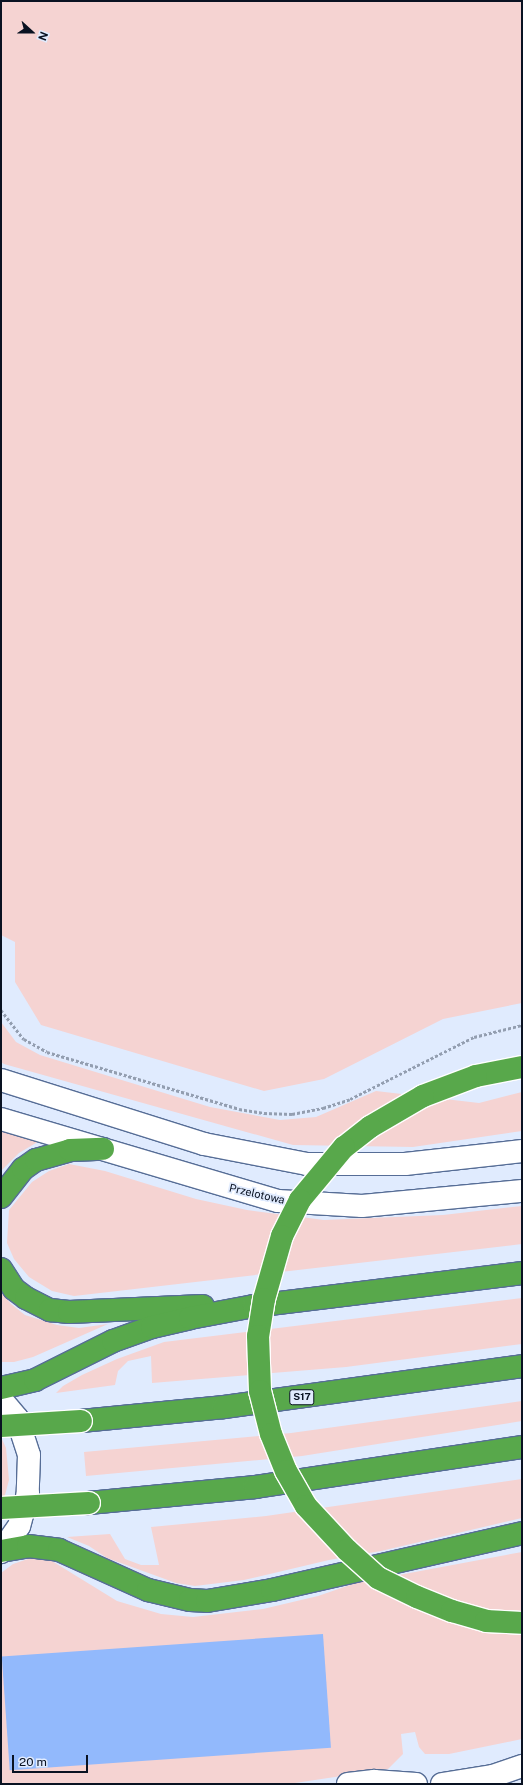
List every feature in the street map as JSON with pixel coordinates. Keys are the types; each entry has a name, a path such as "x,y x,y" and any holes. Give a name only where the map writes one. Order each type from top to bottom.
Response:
{"highway":[{"path":"522,1067 476,1076 423,1096 370,1127 344,1147 300,1200 282,1236 264,1299 258,1336 260,1391 271,1434 286,1471 306,1506 342,1544 378,1578 417,1597 452,1611 486,1621 522,1623"},
{"path":"1,1197 23,1169 36,1160 70,1150 103,1150"},
{"path":"1,1269 14,1289 26,1298 50,1310 69,1312 165,1306 254,1306"},
{"path":"1,1388 35,1380 86,1353 152,1327 254,1306 522,1273"},
{"name":"S17","path":"1,1426 81,1421 224,1407 522,1366"},
{"path":"1,1508 89,1503 255,1487 522,1447"},
{"path":"1,1551 28,1546 59,1550 148,1590 190,1600 207,1601 272,1590 522,1533"}],"street":[{"path":"1,1080 204,1144 307,1164 405,1164 522,1151"},
{"name":"Przelotowa","path":"1,1119 278,1201 362,1206 522,1191"},
{"path":"1,1399 17,1418 29,1454 28,1493 19,1526 1,1551"},
{"path":"442,1784 492,1776 522,1766"},
{"path":"348,1784 374,1781 416,1784"}],"path":[{"path":"1,1010 24,1039 47,1052 239,1109 264,1114 292,1114 336,1104 474,1037 522,1025"}],"shaded area":[{"path":"1,1 522,1 522,1003 443,1019 324,1079 264,1091 41,1025 15,982 15,942 1,935"},
{"path":"1,1022 16,1042 40,1055 210,1107 280,1120 316,1117 376,1091 479,1103 522,1092 522,1131 413,1147 293,1145 4,1064 1,1062"},
{"path":"1,1131 41,1140 19,1153 1,1171"},
{"path":"69,1164 105,1171 196,1199 247,1210 324,1220 443,1215 522,1206 522,1244 74,1296 52,1291 29,1277 14,1259 7,1243 9,1210 32,1182 49,1171"},
{"path":"1,1292 11,1304 25,1315 57,1325 79,1328 108,1324 33,1357 14,1362 1,1362"},
{"path":"522,1298 522,1344 346,1367 152,1383 151,1356 128,1361 118,1371 115,1385 56,1393 63,1386 82,1375 117,1359 164,1342"},
{"path":"522,1401 522,1421 302,1456 86,1476 84,1452 291,1433"},
{"path":"1,1437 6,1448 9,1480 1,1510"},
{"path":"522,1479 522,1518 381,1551 329,1560 244,1580 195,1586 176,1583 107,1558 89,1546 67,1537 110,1534 125,1559 141,1565 159,1565 151,1527 266,1516"},
{"path":"522,1552 522,1739 449,1754 425,1754 419,1747 415,1732 401,1734 403,1754 388,1769 295,1783 1,1784 1,1573 13,1564 31,1558 52,1561 117,1601 161,1614 193,1617 263,1609 318,1596 356,1583"}],"water":[{"path":"323,1634 331,1748 10,1770 2,1656"}]}
